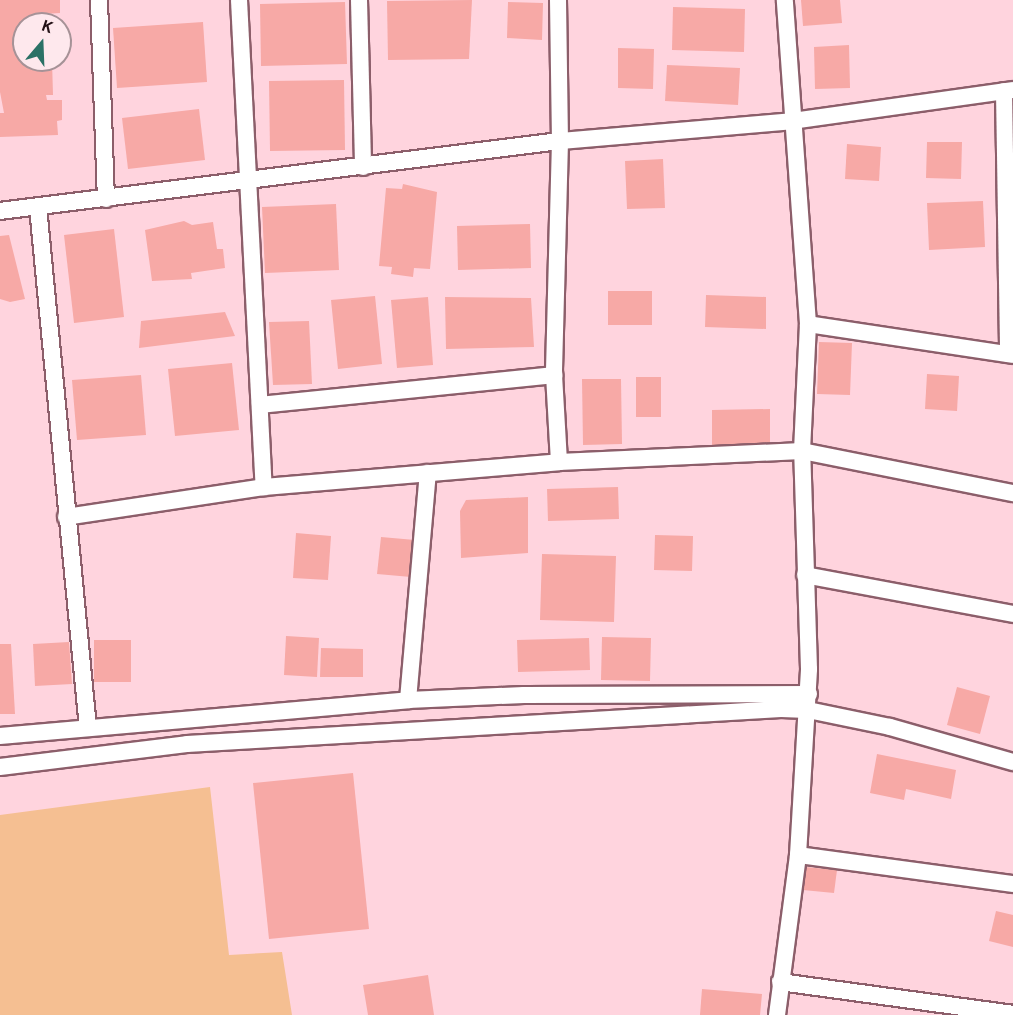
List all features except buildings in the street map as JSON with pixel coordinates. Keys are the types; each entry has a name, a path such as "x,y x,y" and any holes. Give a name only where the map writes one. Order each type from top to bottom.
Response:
{"street":[{"path":"99,0 106,199"},
{"path":"239,0 264,487"},
{"path":"359,0 363,167"},
{"path":"558,0 560,141 554,375 558,462"},
{"path":"777,1015 798,855 809,702 802,451 808,324 785,0"},
{"path":"0,211 248,182 560,141 792,121 1008,91 1011,354 808,324"},
{"path":"38,207 88,728"},
{"path":"260,405 554,375"},
{"path":"66,517 264,487 558,462 802,451 1013,494"},
{"path":"408,700 428,473"},
{"path":"805,575 1013,614"},
{"path":"0,736 408,700 524,695 809,702 890,726 936,743 1013,762"},
{"path":"0,767 187,744 809,702"},
{"path":"798,855 1013,884"},
{"path":"780,982 1013,1014"}],"shaded area":[{"path":"210,787 229,955 282,952 292,1015 0,1015 0,815"}]}
